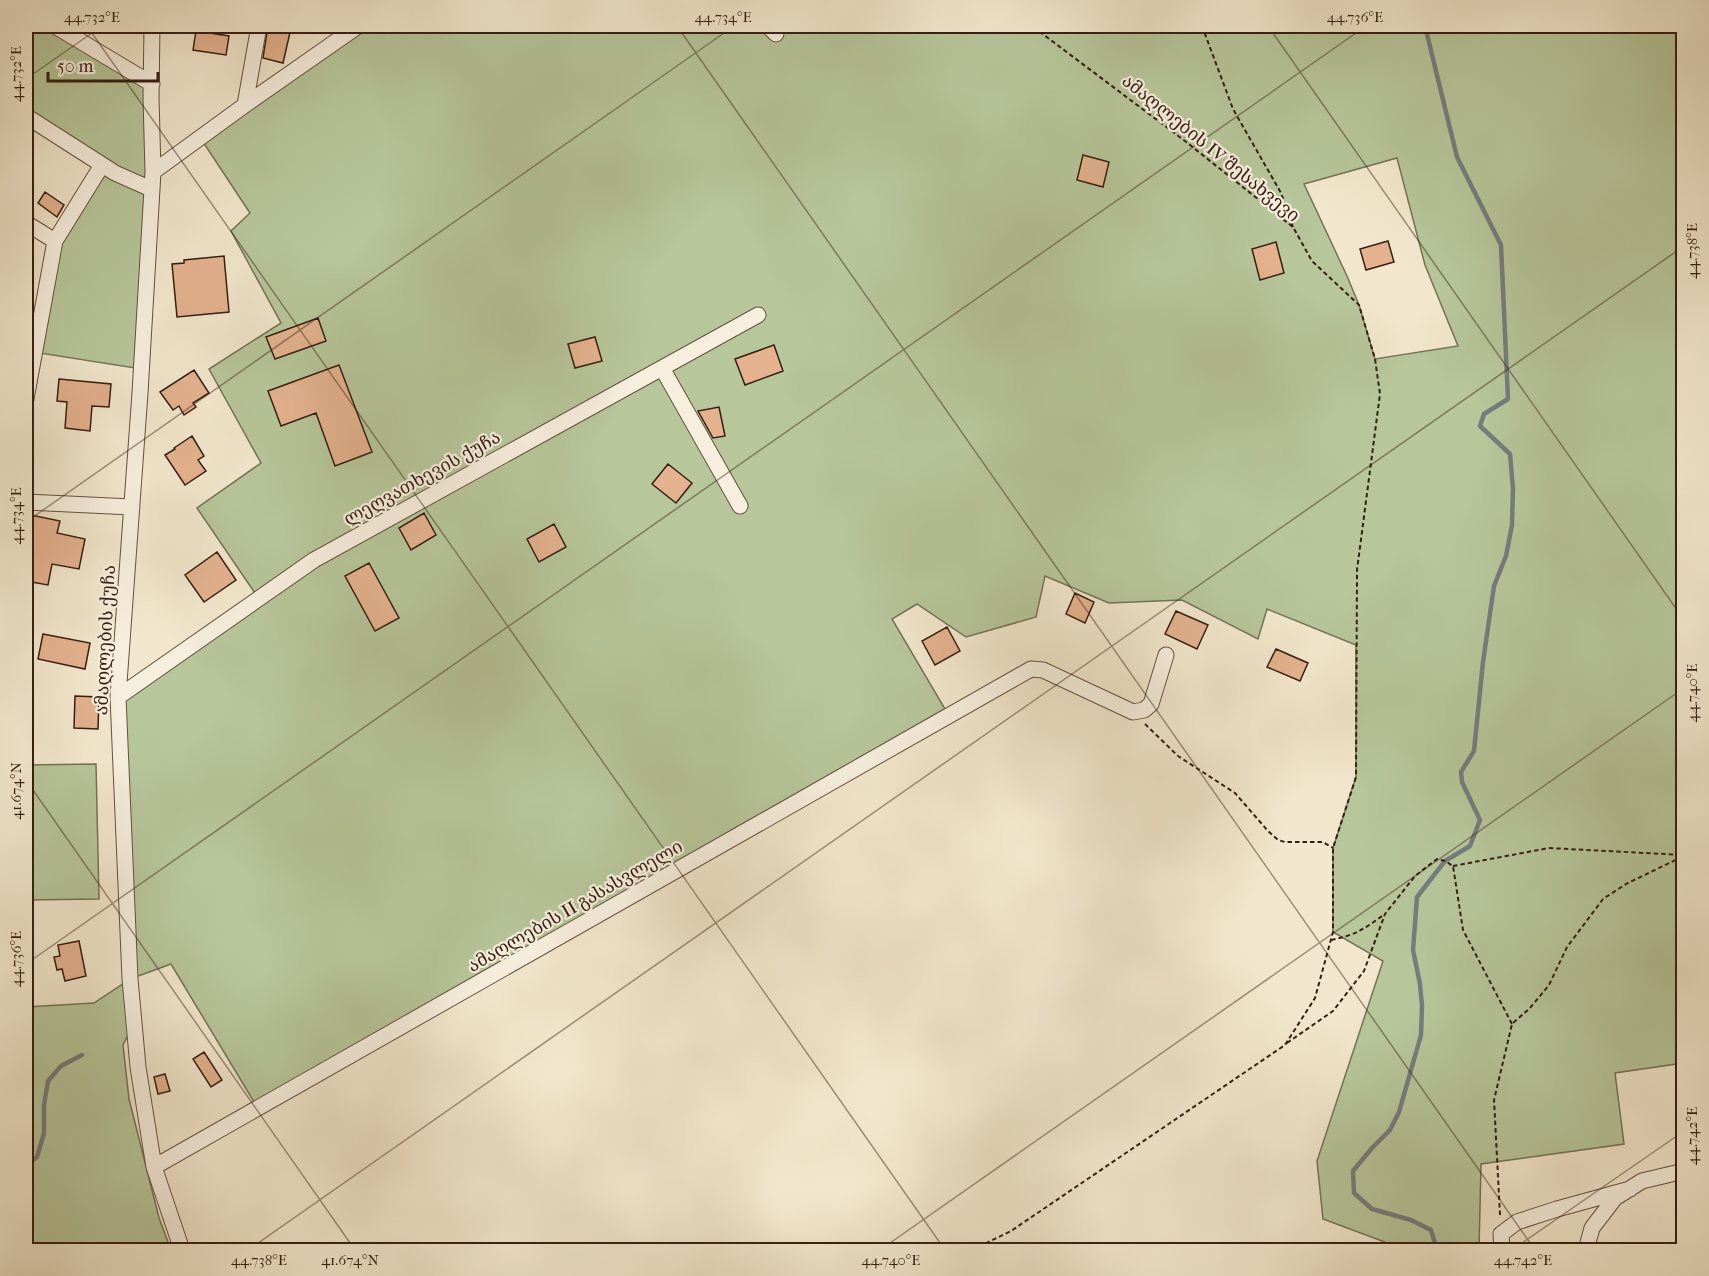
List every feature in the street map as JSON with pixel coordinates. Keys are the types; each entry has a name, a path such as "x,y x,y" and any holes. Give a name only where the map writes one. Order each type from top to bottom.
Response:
{"street":[{"path":"55,26 152,84"},
{"name":"ამაღლების ქუჩა","path":"152,26 153,171 118,697 130,979 138,1067 154,1167 182,1251"},
{"path":"245,105 259,26"},
{"path":"153,171 358,26"},
{"path":"26,116 115,173 152,189"},
{"path":"26,399 54,241 102,165"},
{"path":"26,223 54,241"},
{"name":"ლეღვათხევის ქუჩა","path":"118,697 314,560 758,315"},
{"path":"662,368 740,506"},
{"path":"26,502 132,507"},
{"path":"1133,712 1144,710 1150,704 1166,655"},
{"name":"ამაღლების II გასასვლელი","path":"154,1167 1031,669 1043,670 1133,712"},
{"path":"1586,1251 1592,1228 1615,1198 1642,1181 1683,1171"},
{"path":"1502,1251 1501,1234 1517,1222 1630,1189"}],"path":[{"name":"ამაღლების IV შესახვევი","path":"1032,26 1185,141 1293,227 1312,261 1359,305 1375,359 1380,394 1357,570 1356,777 1332,848"},
{"path":"1202,26 1233,109 1281,193 1293,227"},
{"path":"1133,712 1178,756 1235,793 1278,840 1323,842 1332,848 1333,932 1315,998 1285,1045"},
{"path":"1452,866 1549,848 1683,855"},
{"path":"1501,1234 1494,1100 1512,1023 1530,1008 1549,985 1567,946 1603,899 1626,884 1683,855"},
{"path":"1331,940 1350,936 1366,928 1385,914 1415,876 1437,859 1445,861 1452,866 1463,930 1512,1023"},
{"path":"972,1251 1011,1230 1333,1011 1364,971 1385,914"}],"green space":[{"path":"26,26 55,26 152,84 141,369 34,352 55,241 102,166 26,116"},
{"path":"363,26 1683,26 1683,1063 1615,1073 1624,1144 1481,1164 1479,1250 1406,1250 1323,1219 1317,1161 1383,961 1333,932 1333,848 1356,777 1356,645 1267,609 1258,639 1182,600 1109,603 1045,576 1036,617 966,637 917,604 892,619 945,709 254,1102 171,964 130,979 118,697 259,599 197,508 261,463 209,369 281,323 231,231 250,213 203,142","holes":["1397,158 1425,265 1458,346 1375,359 1359,305 1304,184"]},
{"path":"26,348 34,352 26,399"},
{"path":"96,764 99,899 26,900 26,765"},
{"path":"130,979 134,1023 123,1045 129,1099 159,1218 171,1250 26,1250 26,1007 94,1003"}],"building":[{"path":"268,26 291,28 283,63 263,58"},
{"path":"196,31 229,36 226,55 193,50"},
{"path":"1083,155 1109,162 1103,187 1077,180"},
{"path":"45,192 64,205 57,217 38,203"},
{"path":"1388,241 1394,262 1366,270 1360,249"},
{"path":"1276,242 1284,273 1260,280 1252,249"},
{"path":"224,256 229,312 177,317 172,264 184,263 184,260"},
{"path":"318,318 326,341 275,359 266,337"},
{"path":"595,337 602,361 575,368 568,344"},
{"path":"774,345 783,371 745,385 735,359"},
{"path":"339,365 372,452 335,466 316,413 281,426 268,391"},
{"path":"194,370 209,393 193,403 196,407 184,415 179,406 173,410 160,392"},
{"path":"59,379 111,384 109,407 92,406 90,431 65,428 67,402 57,401"},
{"path":"719,407 725,436 713,438 698,411"},
{"path":"192,436 204,456 198,460 206,471 185,485 165,455"},
{"path":"668,464 692,483 676,503 652,484"},
{"path":"424,513 436,535 411,550 399,528"},
{"path":"26,514 60,521 57,533 85,539 79,569 52,564 48,585 26,581"},
{"path":"554,524 566,547 539,562 527,539"},
{"path":"217,552 236,580 204,602 185,575"},
{"path":"369,563 399,618 375,631 345,576"},
{"path":"1075,593 1094,602 1085,623 1066,614"},
{"path":"1176,611 1208,625 1197,649 1165,634"},
{"path":"947,627 960,651 935,665 922,641"},
{"path":"43,634 90,643 85,669 38,659"},
{"path":"1276,649 1308,663 1300,681 1267,667"},
{"path":"75,696 99,697 98,729 74,728"},
{"path":"79,941 86,976 65,981 62,969 57,970 54,957 60,956 58,945"},
{"path":"204,1052 222,1080 211,1087 193,1059"},
{"path":"165,1074 170,1091 158,1094 154,1077"}],"waterway":[{"path":"1425,26 1457,157 1501,245 1508,399 1484,414 1480,426 1510,454 1513,489 1512,525 1506,556 1494,586 1474,751 1461,772 1462,782 1480,820 1470,846 1445,861 1417,897 1413,950 1420,984 1421,1035 1399,1112 1390,1130 1353,1171 1354,1193 1372,1209 1411,1220 1431,1230 1437,1250"},
{"path":"26,1165 37,1157 44,1133 44,1105 48,1081 61,1066 82,1055"}]}
